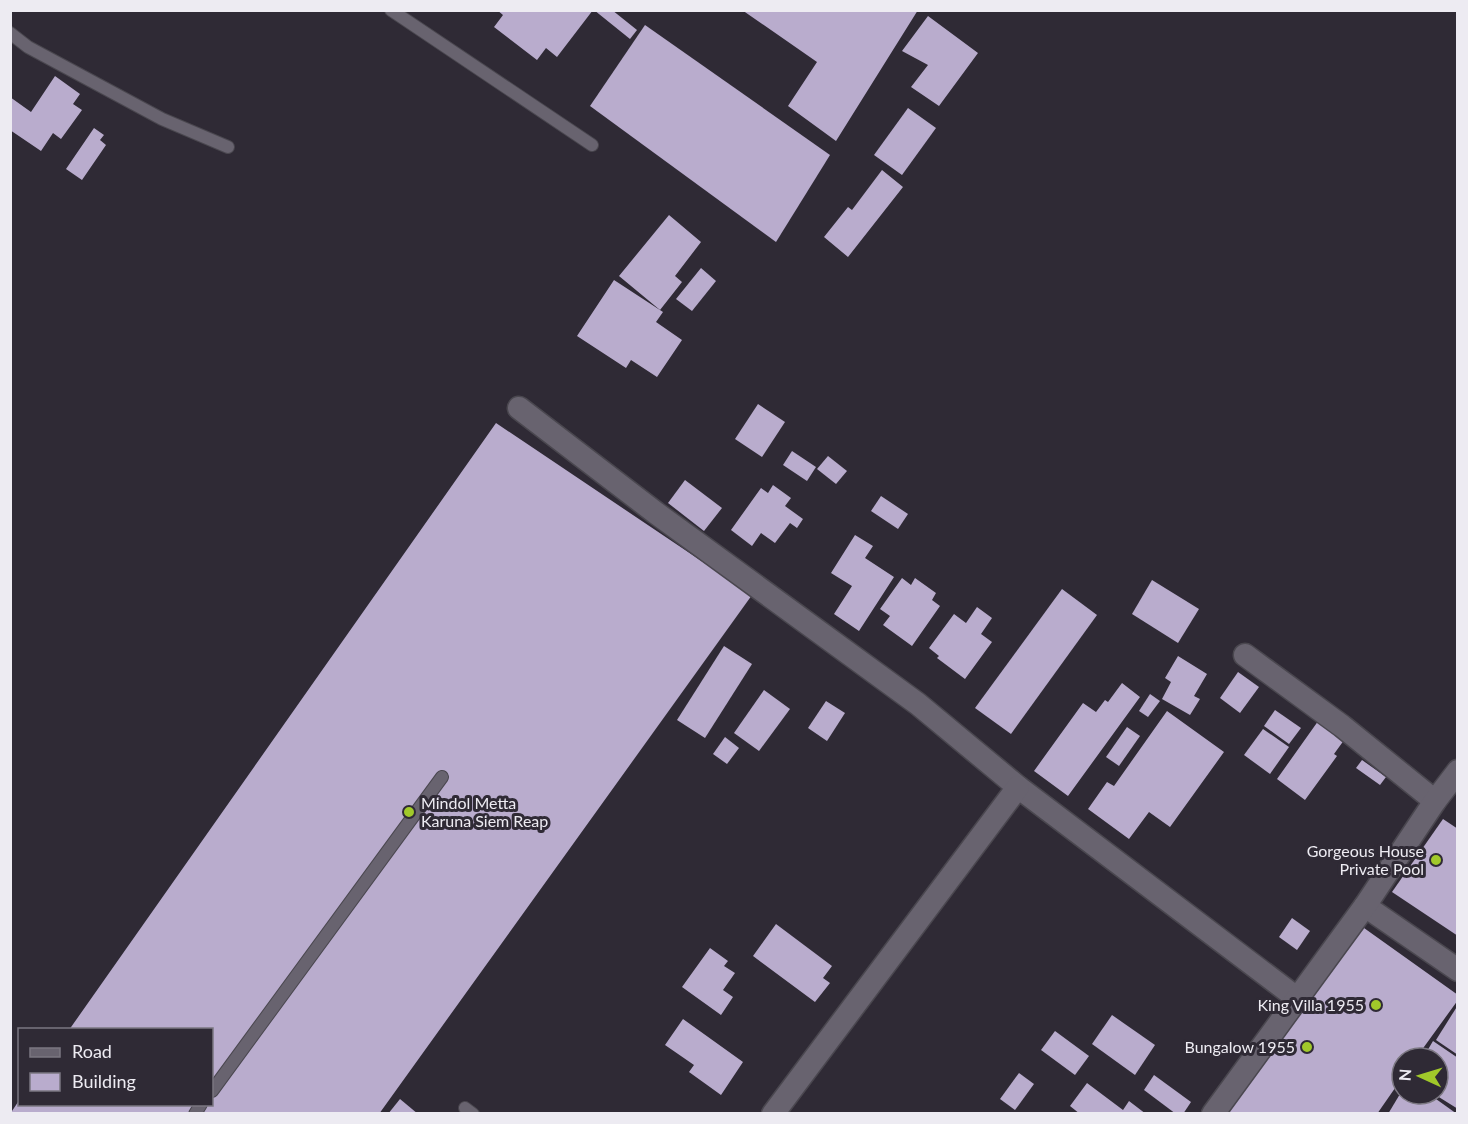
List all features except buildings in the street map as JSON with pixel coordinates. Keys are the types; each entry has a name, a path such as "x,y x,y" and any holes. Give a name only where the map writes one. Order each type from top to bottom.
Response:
{"street":[{"path":"519,408 656,513 918,704 1018,787 1298,999"},
{"path":"1245,655 1342,726 1435,801"},
{"path":"1213,1113 1365,906 1435,801 1458,771"},
{"path":"773,1113 1018,787"},
{"path":"1365,906 1458,970"}],"lane":[{"path":"391,10 592,145"},
{"path":"10,33 28,47 162,118 228,147"},
{"path":"213,1090 442,777"}],"place":[{"name":"Mindol Metta Karuna Siem Reap","path":"409,812"},
{"name":"Gorgeous House Private Pool","path":"1436,860"},
{"name":"King Villa 1955","path":"1376,1005"},
{"name":"Bungalow 1955","path":"1307,1047"}]}
